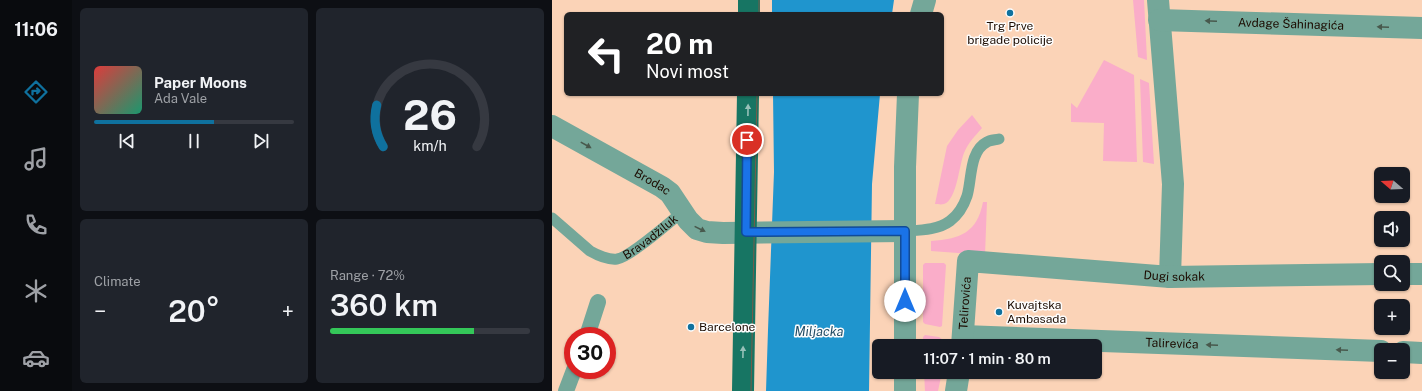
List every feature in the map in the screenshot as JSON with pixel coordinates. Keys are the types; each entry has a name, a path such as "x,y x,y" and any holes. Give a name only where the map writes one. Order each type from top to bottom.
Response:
{"main road":[{"path":"749,0 749,12"},
{"path":"743,391 755,232 748,96"}],"street":[{"path":"922,12 925,0"},
{"name":"Avdage Šahinagića","path":"1170,277 1173,184 1159,10 1422,28"},
{"path":"905,339 905,231 908,96"},
{"name":"Brodac","path":"552,126 662,187 670,193 688,220 697,229 707,232 905,231"},
{"name":"Dugi sokak","path":"968,260 1170,277 1374,274"},
{"name":"Telirovića","path":"963,339 968,260"},
{"path":"1410,274 1422,274"},
{"path":"590,327 598,302"},
{"name":"Talirevića","path":"1102,344 1374,351"},
{"path":"1410,352 1422,353"},
{"path":"566,391 571,379"},
{"path":"905,379 905,391"},
{"path":"956,391 958,379"}],"lane":[{"path":"905,231 935,228 949,222 964,205 968,195 974,159 980,149 986,142 999,139"},
{"name":"Bravadžiluk","path":"552,218 590,251 597,255 617,259 631,253 682,212"}],"shaded area":[{"path":"1133,0 1144,0 1147,60 1138,57"},
{"path":"1104,60 1134,75 1137,162 1103,161 1104,123 1071,122 1071,103 1077,108"},
{"path":"1140,79 1149,83 1154,164 1143,162"},
{"path":"972,115 982,128 964,153 952,196 944,204 935,204 947,146 958,130"},
{"path":"983,202 987,202 985,255 931,251 931,241 959,236 972,227 980,212"},
{"path":"925,263 944,263 946,265 942,326 940,327 925,324 923,322 923,265"},
{"path":"925,335 939,337 942,339 923,339"},
{"path":"924,379 941,379 938,391 925,391"}],"water":[{"path":"772,0 894,0 892,12 772,12"},
{"name":"Miljacka","path":"773,96 880,96 872,184 869,391 766,391 774,172"}],"tram line":[{"path":"759,0 759,12"},
{"path":"751,391 757,96"}],"place":[{"name":"Trg Prve brigade policije","path":"1010,13"},
{"name":"Kuvajtska Ambasada","path":"999,312"},
{"name":"Barcelone","path":"691,327"}],"route":[{"path":"747,140 746,232 905,231 905,301"}]}
